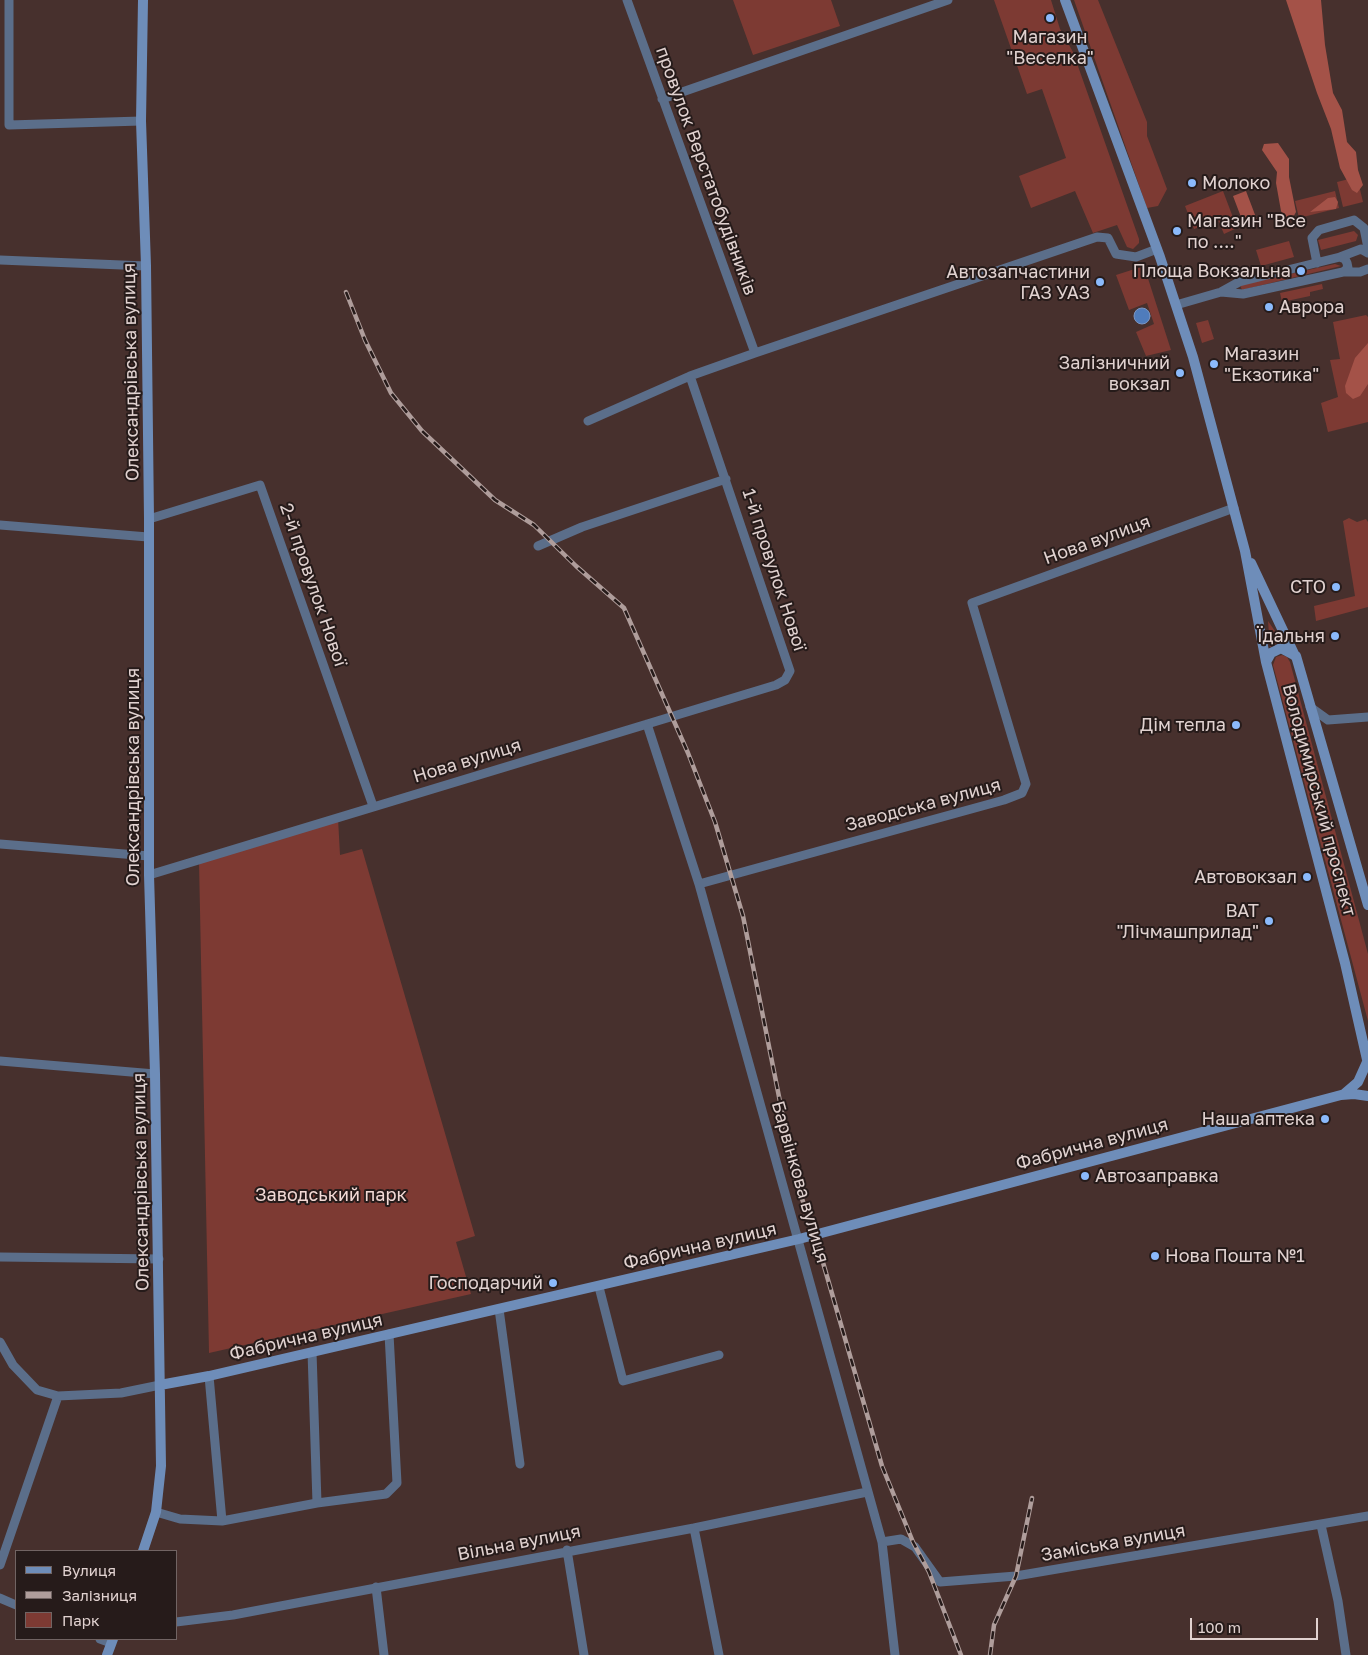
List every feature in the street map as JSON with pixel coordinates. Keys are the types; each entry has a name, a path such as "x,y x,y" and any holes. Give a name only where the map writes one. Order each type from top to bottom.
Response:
{"main road":[{"name":"Олександрівська вулиця","path":"143,0 141,121 146,266 149,519 149,875 159,1258 161,1466 156,1512 143,1550"},
{"name":"Володимирський проспект","path":"1065,0 1157,249 1193,357 1245,551 1266,662 1345,963 1368,1063"},
{"name":"Володимирський проспект","path":"1245,551 1296,656 1310,707 1366,884 1368,905"},
{"name":"Володимирський проспект","path":"1266,662 1271,653 1281,648 1296,656"},
{"path":"1343,1094 1358,1082 1368,1063"},
{"path":"1343,1094 1364,1095 1358,1082"},
{"name":"Фабрична вулиця","path":"160,1385 209,1376 799,1239 1343,1094"},
{"path":"107,1655 112,1641"}],"street":[{"path":"9,0 9,125 141,121"},
{"name":"провулок Верстатобудівників","path":"627,0 754,353"},
{"path":"662,99 948,0"},
{"path":"1317,263 1312,238 1319,230 1354,220 1364,228 1368,248"},
{"path":"588,421 690,376 1097,237 1108,238 1116,254 1136,257 1157,249"},
{"path":"1176,305 1221,292 1239,282 1340,257 1361,249 1368,253"},
{"path":"1340,257 1345,259 1347,263 1348,268 1343,272"},
{"path":"0,260 146,266"},
{"path":"1221,292 1243,294 1343,272 1360,272 1368,269"},
{"name":"1-й провулок Нової","path":"690,376 790,672"},
{"name":"1-й провулок Нової","path":"538,546 582,527 726,479"},
{"name":"2-й провулок Нової","path":"149,519 260,485 374,806"},
{"name":"Нова вулиця","path":"972,603 1234,508"},
{"path":"0,525 148,537"},
{"name":"Заводська вулиця","path":"699,884 1004,800 1022,793 1026,784 972,603"},
{"name":"Нова вулиця","path":"149,875 277,838 374,806 776,685 785,680 790,672"},
{"path":"1310,707 1328,720 1368,717"},
{"name":"Барвінкова вулиця","path":"647,724 699,884 882,1542 895,1655"},
{"path":"0,844 149,856"},
{"path":"0,1060 155,1074"},
{"path":"0,1257 159,1258"},
{"path":"599,1286 622,1381 719,1355"},
{"path":"499,1308 520,1464"},
{"path":"156,1512 180,1519 222,1521 317,1503 386,1494 397,1483 389,1334"},
{"path":"0,1342 13,1365 36,1390 58,1396 0,1565"},
{"path":"312,1352 317,1503"},
{"path":"209,1376 222,1521"},
{"name":"Фабрична вулиця","path":"58,1396 121,1393 160,1385"},
{"name":"Вільна вулиця","path":"178,1622 233,1615 567,1550 694,1528 867,1492"},
{"name":"Заміська вулиця","path":"882,1542 901,1539 915,1547 940,1582 1016,1576 1368,1516"},
{"path":"1321,1525 1338,1601 1346,1655"},
{"path":"694,1528 720,1655"},
{"path":"567,1550 584,1655"},
{"path":"376,1587 384,1655"},
{"path":"0,1598 15,1604"}],"green space":[{"path":"733,0 831,0 840,26 753,55"},
{"path":"994,0 1051,0 1060,29 1073,52 1139,239 1139,243 1133,249 1127,247 1117,225 1093,233 1075,191 1031,208 1019,176 1066,158 1042,89 1027,94"},
{"path":"1074,0 1098,0 1147,122 1147,136 1167,189 1158,206 1147,208"},
{"path":"1357,177 1363,202 1343,207 1337,182"},
{"path":"1223,191 1237,228 1224,234 1218,220 1194,229 1185,206"},
{"path":"1335,191 1339,208 1299,218 1295,201"},
{"path":"1354,231 1358,235 1356,241 1321,250 1318,240"},
{"path":"1289,241 1294,257 1261,266 1256,250"},
{"path":"1335,264 1341,266 1242,290 1240,285"},
{"path":"1144,266 1171,350 1146,356 1136,332 1154,324 1147,303 1129,310 1116,275"},
{"path":"1322,284 1323,289 1310,292 1310,296 1282,302 1280,293"},
{"path":"1366,315 1368,317 1368,422 1328,432 1321,403 1338,397 1330,360 1340,359 1333,322"},
{"path":"1208,320 1214,339 1202,343 1196,323"},
{"path":"1349,518 1357,522 1366,519 1368,522 1368,607 1316,621 1314,606 1355,596 1343,521"},
{"path":"1268,621 1284,644 1277,643 1270,647"},
{"path":"1282,655 1287,657 1290,662 1368,954 1368,1021 1273,665 1276,657"},
{"name":"Заводський парк","path":"338,818 340,855 362,849 475,1236 456,1242 471,1294 209,1353 199,861"}],"shaded area":[{"path":"1286,0 1321,0 1325,45 1333,93 1342,110 1347,142 1356,152 1358,170 1363,185 1357,193 1352,190 1340,168 1331,129"},
{"path":"1278,143 1289,159 1289,177 1296,212 1291,221 1285,219 1281,211 1276,183 1277,172 1262,150 1264,144"},
{"path":"1246,191 1257,220 1244,225 1233,196"},
{"path":"1335,197 1338,202 1336,209 1310,212 1328,198"},
{"path":"1368,343 1368,384 1360,396 1353,399 1346,393 1345,386 1355,358"}],"water":[{"path":"1142,308 1150,316 1142,324 1134,316"}],"railway":[{"path":"346,292 365,340 391,393 422,431 495,500 534,525 576,566 624,608 688,753 715,822 743,916 796,1182 815,1235 882,1466 913,1542 929,1572 961,1655"},
{"path":"990,1655 994,1625 1016,1576 1032,1498"}],"place":[{"name":"Магазин \"Веселка\"","path":"1050,18"},
{"name":"Молоко","path":"1192,183"},
{"name":"Магазин \"Все по ....\"","path":"1177,231"},
{"name":"Площа Вокзальна","path":"1301,271"},
{"name":"Автозапчастини ГАЗ УАЗ","path":"1100,282"},
{"name":"Аврора","path":"1269,307"},
{"name":"Магазин \"Екзотика\"","path":"1214,364"},
{"name":"Залізничний вокзал","path":"1180,373"},
{"name":"СТО","path":"1336,587"},
{"name":"Їдальня","path":"1335,636"},
{"name":"Дім тепла","path":"1236,725"},
{"name":"Автовокзал","path":"1307,877"},
{"name":"ВАТ \"Лічмашприлад\"","path":"1269,921"},
{"name":"Наша аптека","path":"1325,1119"},
{"name":"Автозаправка","path":"1085,1176"},
{"name":"Нова Пошта №1","path":"1155,1256"},
{"name":"Господарчий","path":"553,1283"}]}
